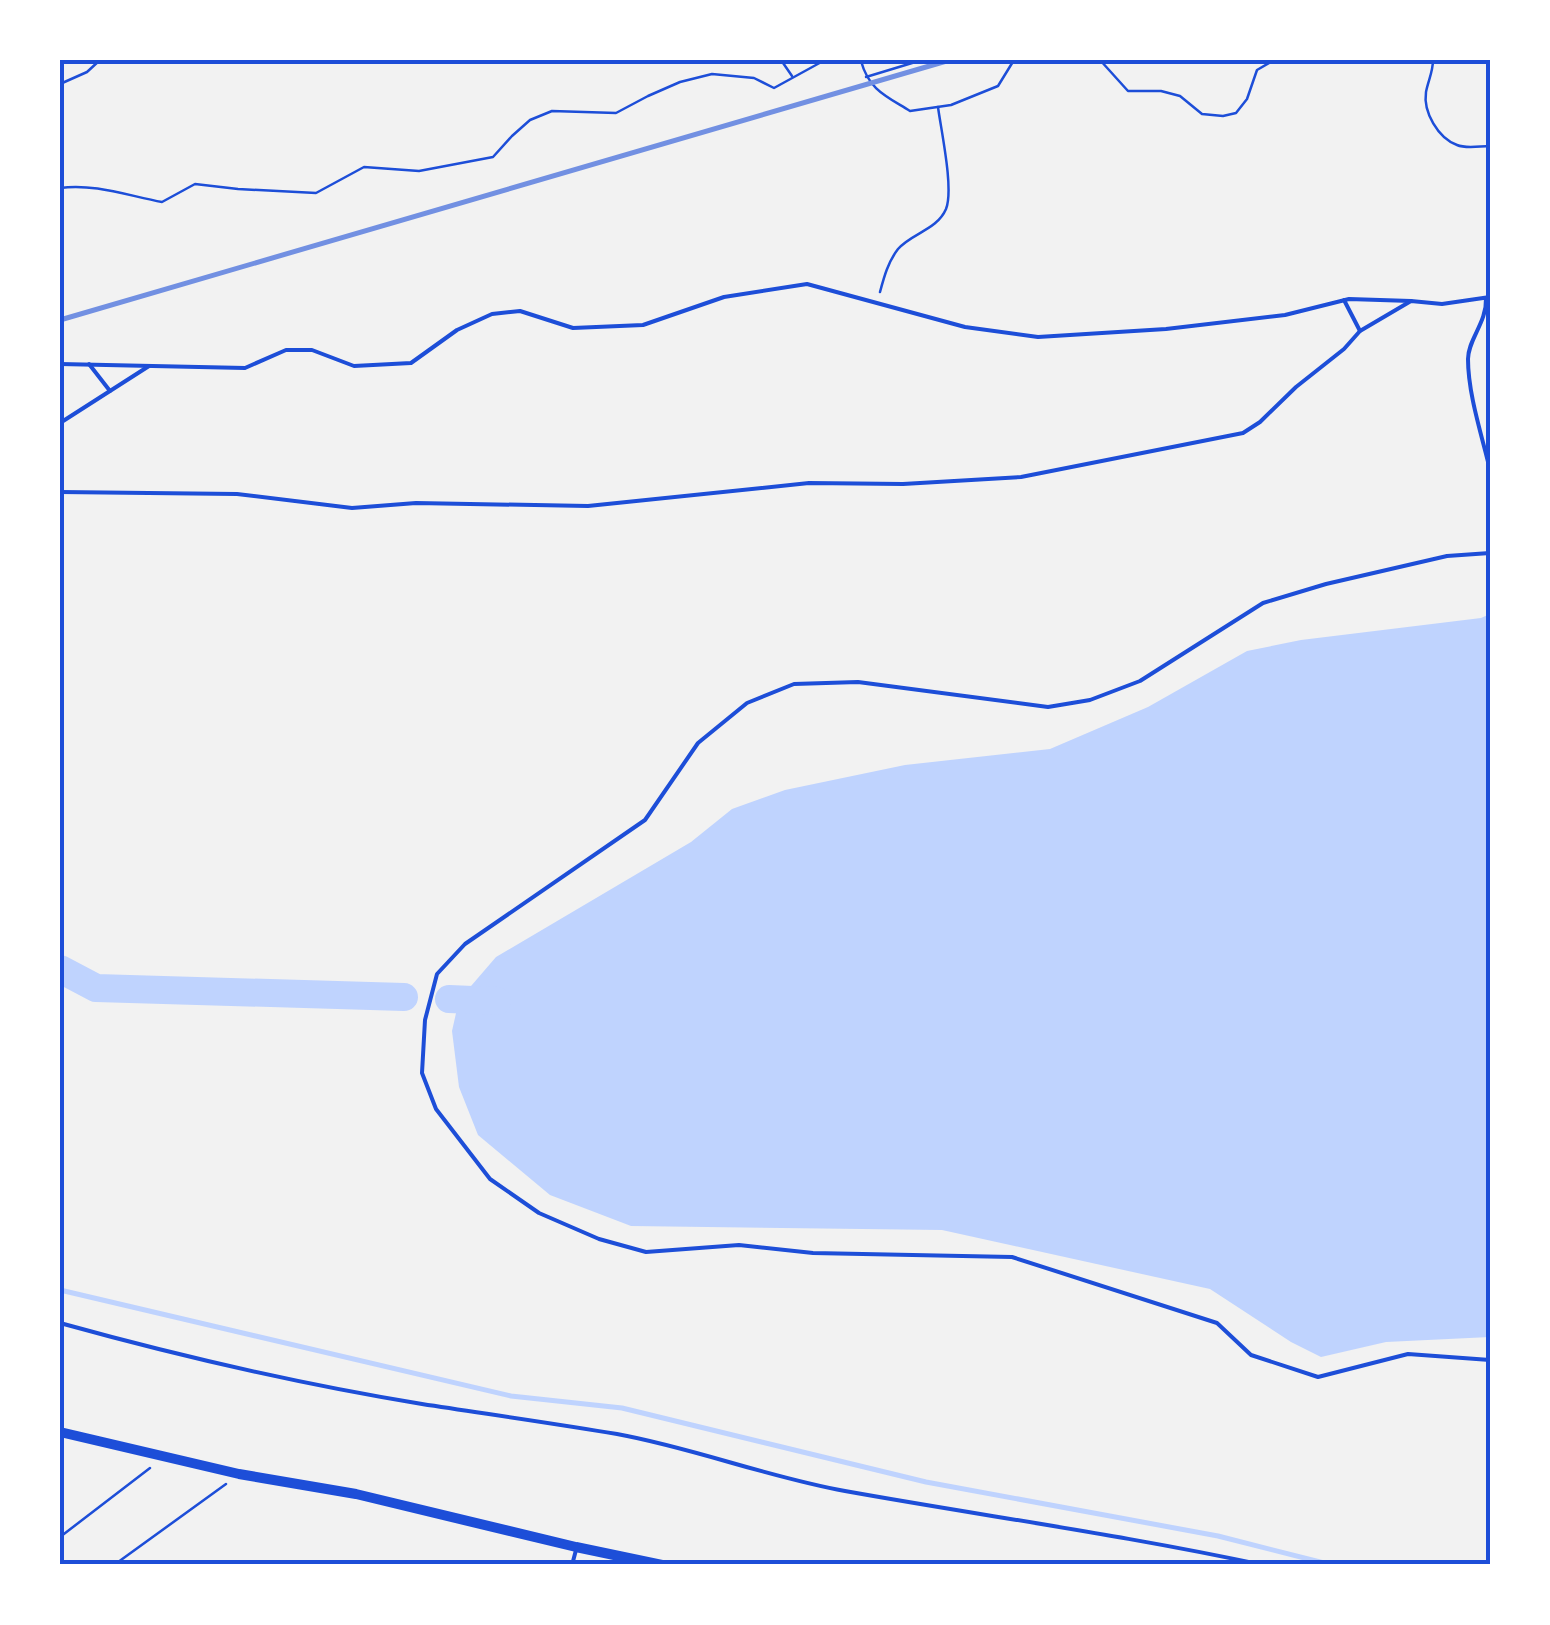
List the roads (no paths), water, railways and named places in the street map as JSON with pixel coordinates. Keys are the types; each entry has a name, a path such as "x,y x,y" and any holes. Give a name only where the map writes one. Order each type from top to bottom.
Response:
{"street":[{"path":"60,1432 239,1474 356,1494 662,1565"}],"lane":[{"path":"60,364 245,368 286,350 312,350 354,366 411,362 457,330 492,314 520,311 573,328 644,325 724,297 806,284 965,327 1038,336 1166,329 1285,315 1344,300 1442,304 1488,298 1468,355 1490,470"},
{"path":"1344,300 1360,331"},
{"path":"60,492 237,494 352,508 416,503 588,506 809,483 903,484 1021,477 1243,432 1260,422 1360,331 1411,301"},
{"path":"89,364 110,391"},
{"path":"60,423 151,365"},
{"path":"1490,553 1446,556 1263,603 1140,681 1090,700 1048,706 858,682 794,684 747,703 698,743 645,820 465,944 437,974 425,1020 422,1073 436,1109 490,1179 539,1213 599,1239 646,1252 739,1246 813,1253 1012,1257 1218,1323 1250,1355 1318,1377 1408,1354 1490,1360"},
{"path":"60,1323 313,1384 675,1446 780,1478 844,1491 1263,1565"},
{"path":"572,1565 576,1547"}],"water":[{"path":"1490,614 1490,1337 1386,1342 1321,1357 1210,1289 942,1230 631,1226 550,1195 478,1135 459,1087 452,1031 459,1000 496,957 691,842 732,809 785,790 905,765 1050,749 1148,707 1247,651"}],"waterway":[{"path":"60,969 96,988 404,997"},
{"path":"449,999 497,1001"},
{"path":"60,1290 511,1396 622,1408 926,1482 1218,1536 1332,1565"}],"railway":[{"path":"60,320 950,60"}]}
